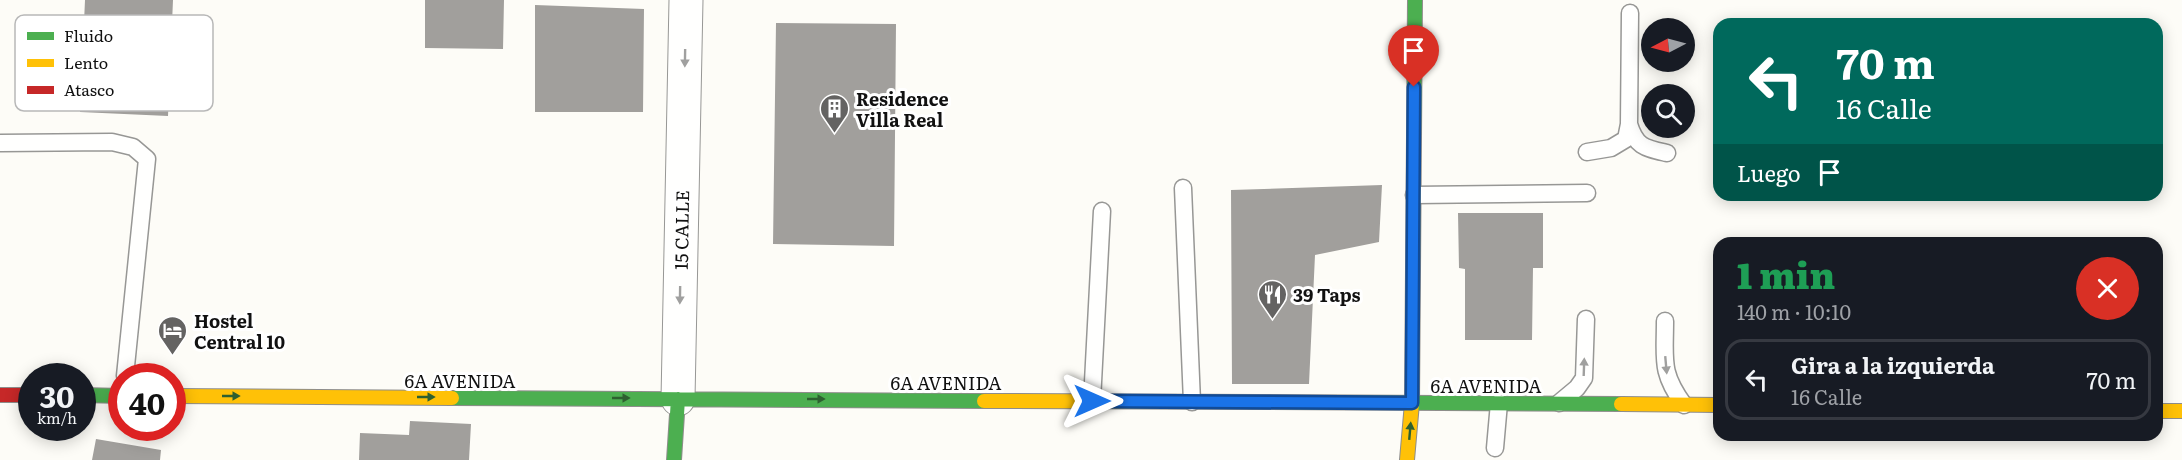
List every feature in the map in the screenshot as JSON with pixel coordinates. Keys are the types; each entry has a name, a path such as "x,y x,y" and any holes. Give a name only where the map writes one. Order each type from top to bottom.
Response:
{"street":[{"name":"15 CALLE","path":"674,460 678,399 686,0"},
{"path":"1407,460 1412,403 1415,0"},
{"path":"0,395 18,395"},
{"name":"6A AVENIDA","path":"186,396 1713,405"},
{"path":"2163,411 2182,411"}],"lane":[{"path":"1587,152 1611,148 1626,138 1629,124 1630,13"},
{"path":"1629,124 1633,138 1646,148 1667,153"},
{"path":"0,143 112,142 133,147 147,159 126,363"},
{"path":"1183,188 1192,402"},
{"path":"1414,195 1587,193"},
{"path":"1092,401 1102,211"},
{"path":"1558,403 1584,378 1586,319"},
{"path":"1665,321 1665,370 1671,387 1684,405"},
{"path":"1495,448 1498,403"}],"building":[{"path":"85,0 173,0 172,15 84,15"},
{"path":"425,0 504,0 503,49 425,48"},
{"path":"535,5 644,9 643,112 535,112"},
{"name":"Residence Villa Real","path":"776,23 896,24 894,246 773,244"},
{"path":"80,111 168,111 168,116"},
{"name":"39 Taps","path":"1382,185 1379,242 1315,255 1309,384 1232,384 1231,190"},
{"path":"1458,213 1543,213 1543,268 1533,268 1532,340 1465,340 1465,269 1459,268"},
{"path":"410,421 471,424 469,460 359,460 360,433 409,435"},
{"path":"96,439 161,450 160,460 92,460"}],"traffic: fast":[{"path":"1414,136 1415,0"},
{"path":"96,395 108,396"},
{"path":"452,398 984,401"},
{"path":"674,460 678,399"},
{"path":"1257,402 1621,404"}],"traffic: slow":[{"path":"1407,460 1412,403 1414,136"},
{"path":"186,396 452,398"},
{"path":"984,401 1257,402"},
{"path":"1621,404 1713,405"},
{"path":"2163,411 2182,411"}],"traffic: jam":[{"path":"0,395 18,395"}],"place":[{"name":"Residence Villa Real","path":"835,134"},
{"name":"39 Taps","path":"1272,320"},
{"name":"Hostel Central 10","path":"173,356"}],"route":[{"path":"1092,401 1412,403 1414,87"}]}
